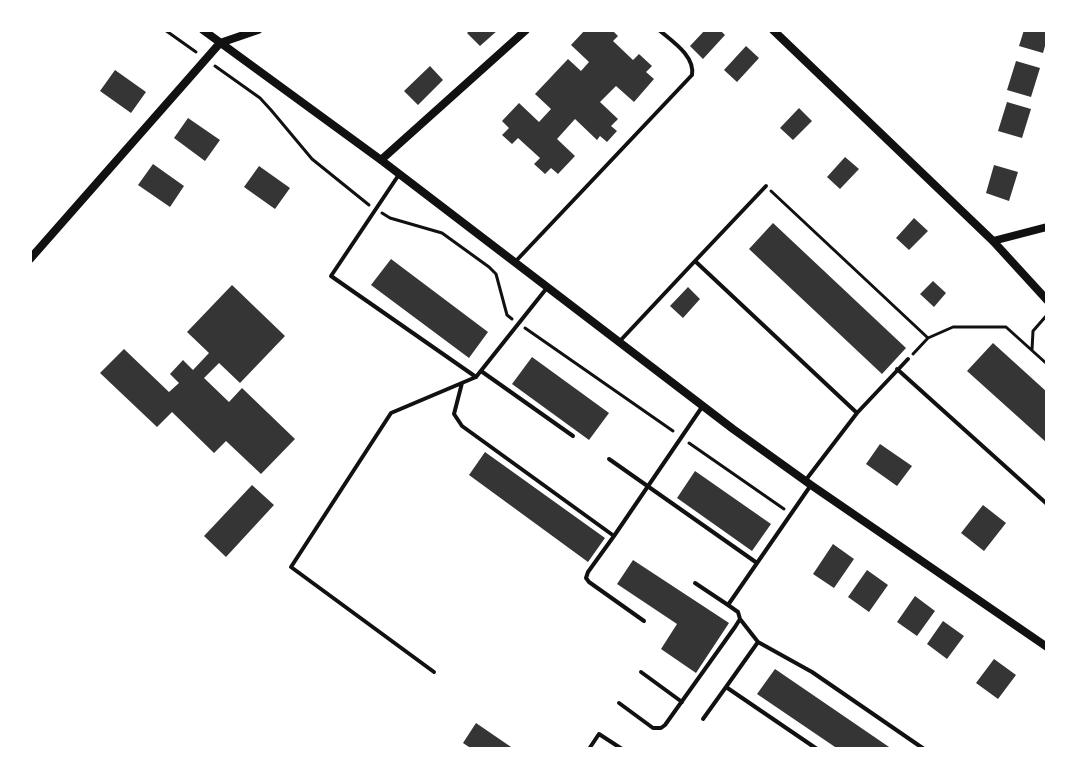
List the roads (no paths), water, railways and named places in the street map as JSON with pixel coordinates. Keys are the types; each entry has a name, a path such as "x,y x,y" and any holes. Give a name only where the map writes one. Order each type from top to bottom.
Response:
{"street":[{"path":"203,30 399,173 808,483 1047,647"},
{"path":"30,259 220,43 258,30"},
{"path":"381,160 526,30"},
{"path":"773,30 993,241 1047,300"},
{"path":"993,241 1047,227"}],"lane":[{"path":"515,262 692,75 694,66 689,58 659,30"},
{"path":"399,173 331,276 476,377"},
{"path":"619,342 766,186"},
{"path":"695,261 857,413"},
{"path":"434,672 291,567 391,413 476,377 547,287"},
{"path":"728,605 857,413 908,359"},
{"path":"897,369 1047,504"},
{"path":"481,371 573,436"},
{"path":"462,383 454,414 462,426 614,536"},
{"path":"644,621 586,578 703,406"},
{"path":"609,459 757,563"},
{"path":"695,583 738,612 758,642 812,672 924,749"},
{"path":"619,703 653,728 661,728 740,619"},
{"path":"703,719 758,642"},
{"path":"641,672 682,702"},
{"path":"726,687 817,749"},
{"path":"589,749 599,734 622,749"}]}
